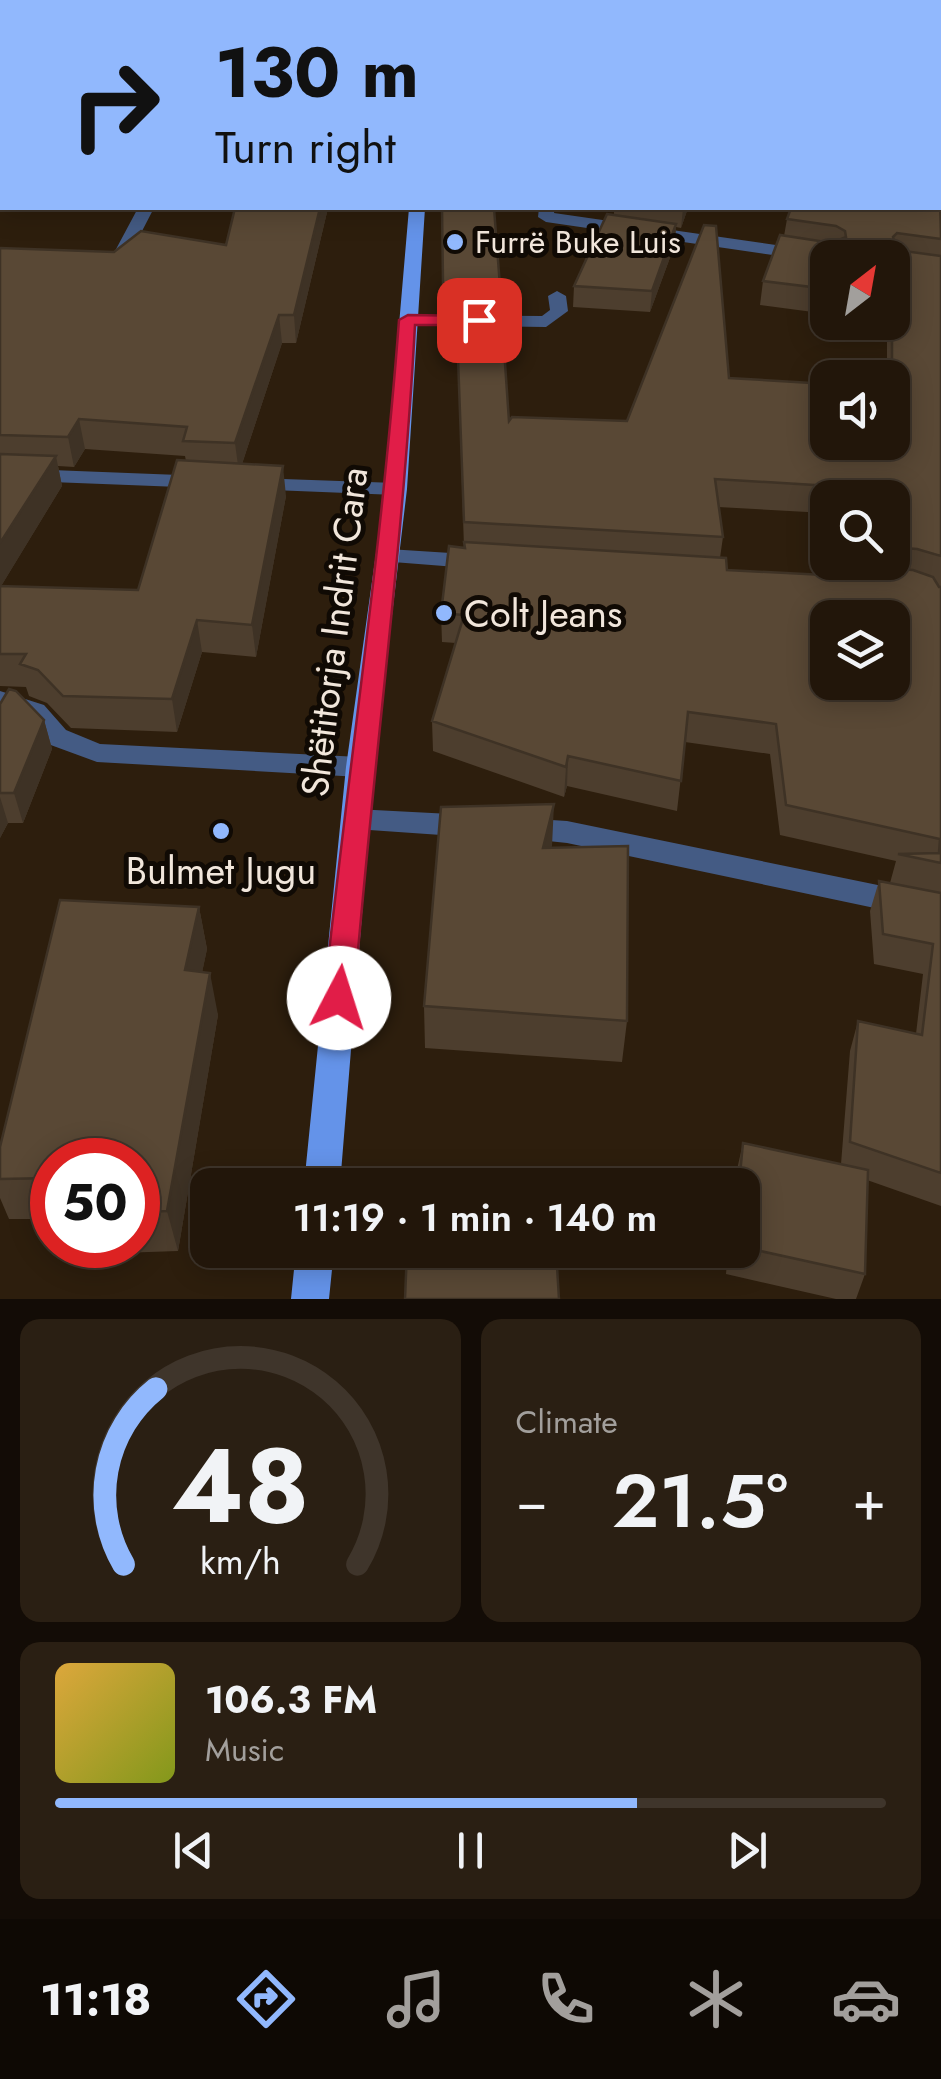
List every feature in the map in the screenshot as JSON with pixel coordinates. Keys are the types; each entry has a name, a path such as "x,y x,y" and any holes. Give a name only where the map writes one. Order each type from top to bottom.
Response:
{"main road":[{"name":"Shëtitorja Indrit Cara","path":"324,1168 360,767 396,489 417,210"},
{"path":"310,1299 313,1268"}],"street":[{"path":"84,262 101,262 122,254 145,210"},
{"path":"547,210 546,217 810,255"},
{"path":"408,320 546,322 559,311 557,296"},
{"path":"0,474 396,489"},
{"path":"388,556 501,563"},
{"path":"0,700 36,712 57,736 97,752 140,758 360,767"},
{"path":"355,819 566,832 941,910"}],"building":[{"path":"235,210 320,210 294,315 279,315 235,443 183,441 187,427 79,419 68,437 0,435 0,248 114,252 141,231 226,245"},
{"path":"442,210 494,210 500,286 443,283"},
{"path":"790,210 940,210 941,239 897,233 894,240 839,240 846,237 845,231 836,226 787,219"},
{"path":"607,214 676,224 652,291 574,286"},
{"path":"704,225 716,226 729,378 810,383 810,460 910,460 910,360 892,360 892,340 910,340 910,252 941,256 941,556 910,548 910,480 810,480 810,485 715,479 723,537 464,522 456,304 501,305 509,421 512,417 627,421"},
{"path":"780,235 812,240 810,287 763,281"},
{"path":"0,454 56,456 0,543"},
{"path":"177,460 283,466 252,625 197,620 172,699 63,696 38,670 20,664 26,654 0,654 0,586 138,590"},
{"path":"464,542 726,558 727,570 810,574 810,580 910,580 910,570 933,577 941,587 941,863 898,854 939,853 940,839 786,805 776,724 688,712 681,781 568,756 566,767 432,721 464,615 441,613 449,546 465,548"},
{"path":"9,689 16,691 44,720 14,793 0,793 0,704"},
{"path":"554,804 543,848 628,846 627,1021 424,1006 441,807"},
{"path":"879,881 941,893 941,1173 850,1142 858,1021 922,1035 933,944 883,934"},
{"path":"60,900 199,907 185,970 210,973 167,1211 160,1211 160,1138 30,1138 30,1178 0,1179 0,1147"},
{"path":"743,1143 868,1170 865,1274 760,1251 760,1168 741,1168"},
{"path":"406,1268 557,1268 559,1299 405,1299"}],"place":[{"name":"Furrë Buke Luis","path":"455,242"},
{"name":"Colt Jeans","path":"444,613"},
{"name":"Bulmet Jugu","path":"221,831"}],"route":[{"path":"339,998 360,767 396,489 408,320 479,320"}]}
